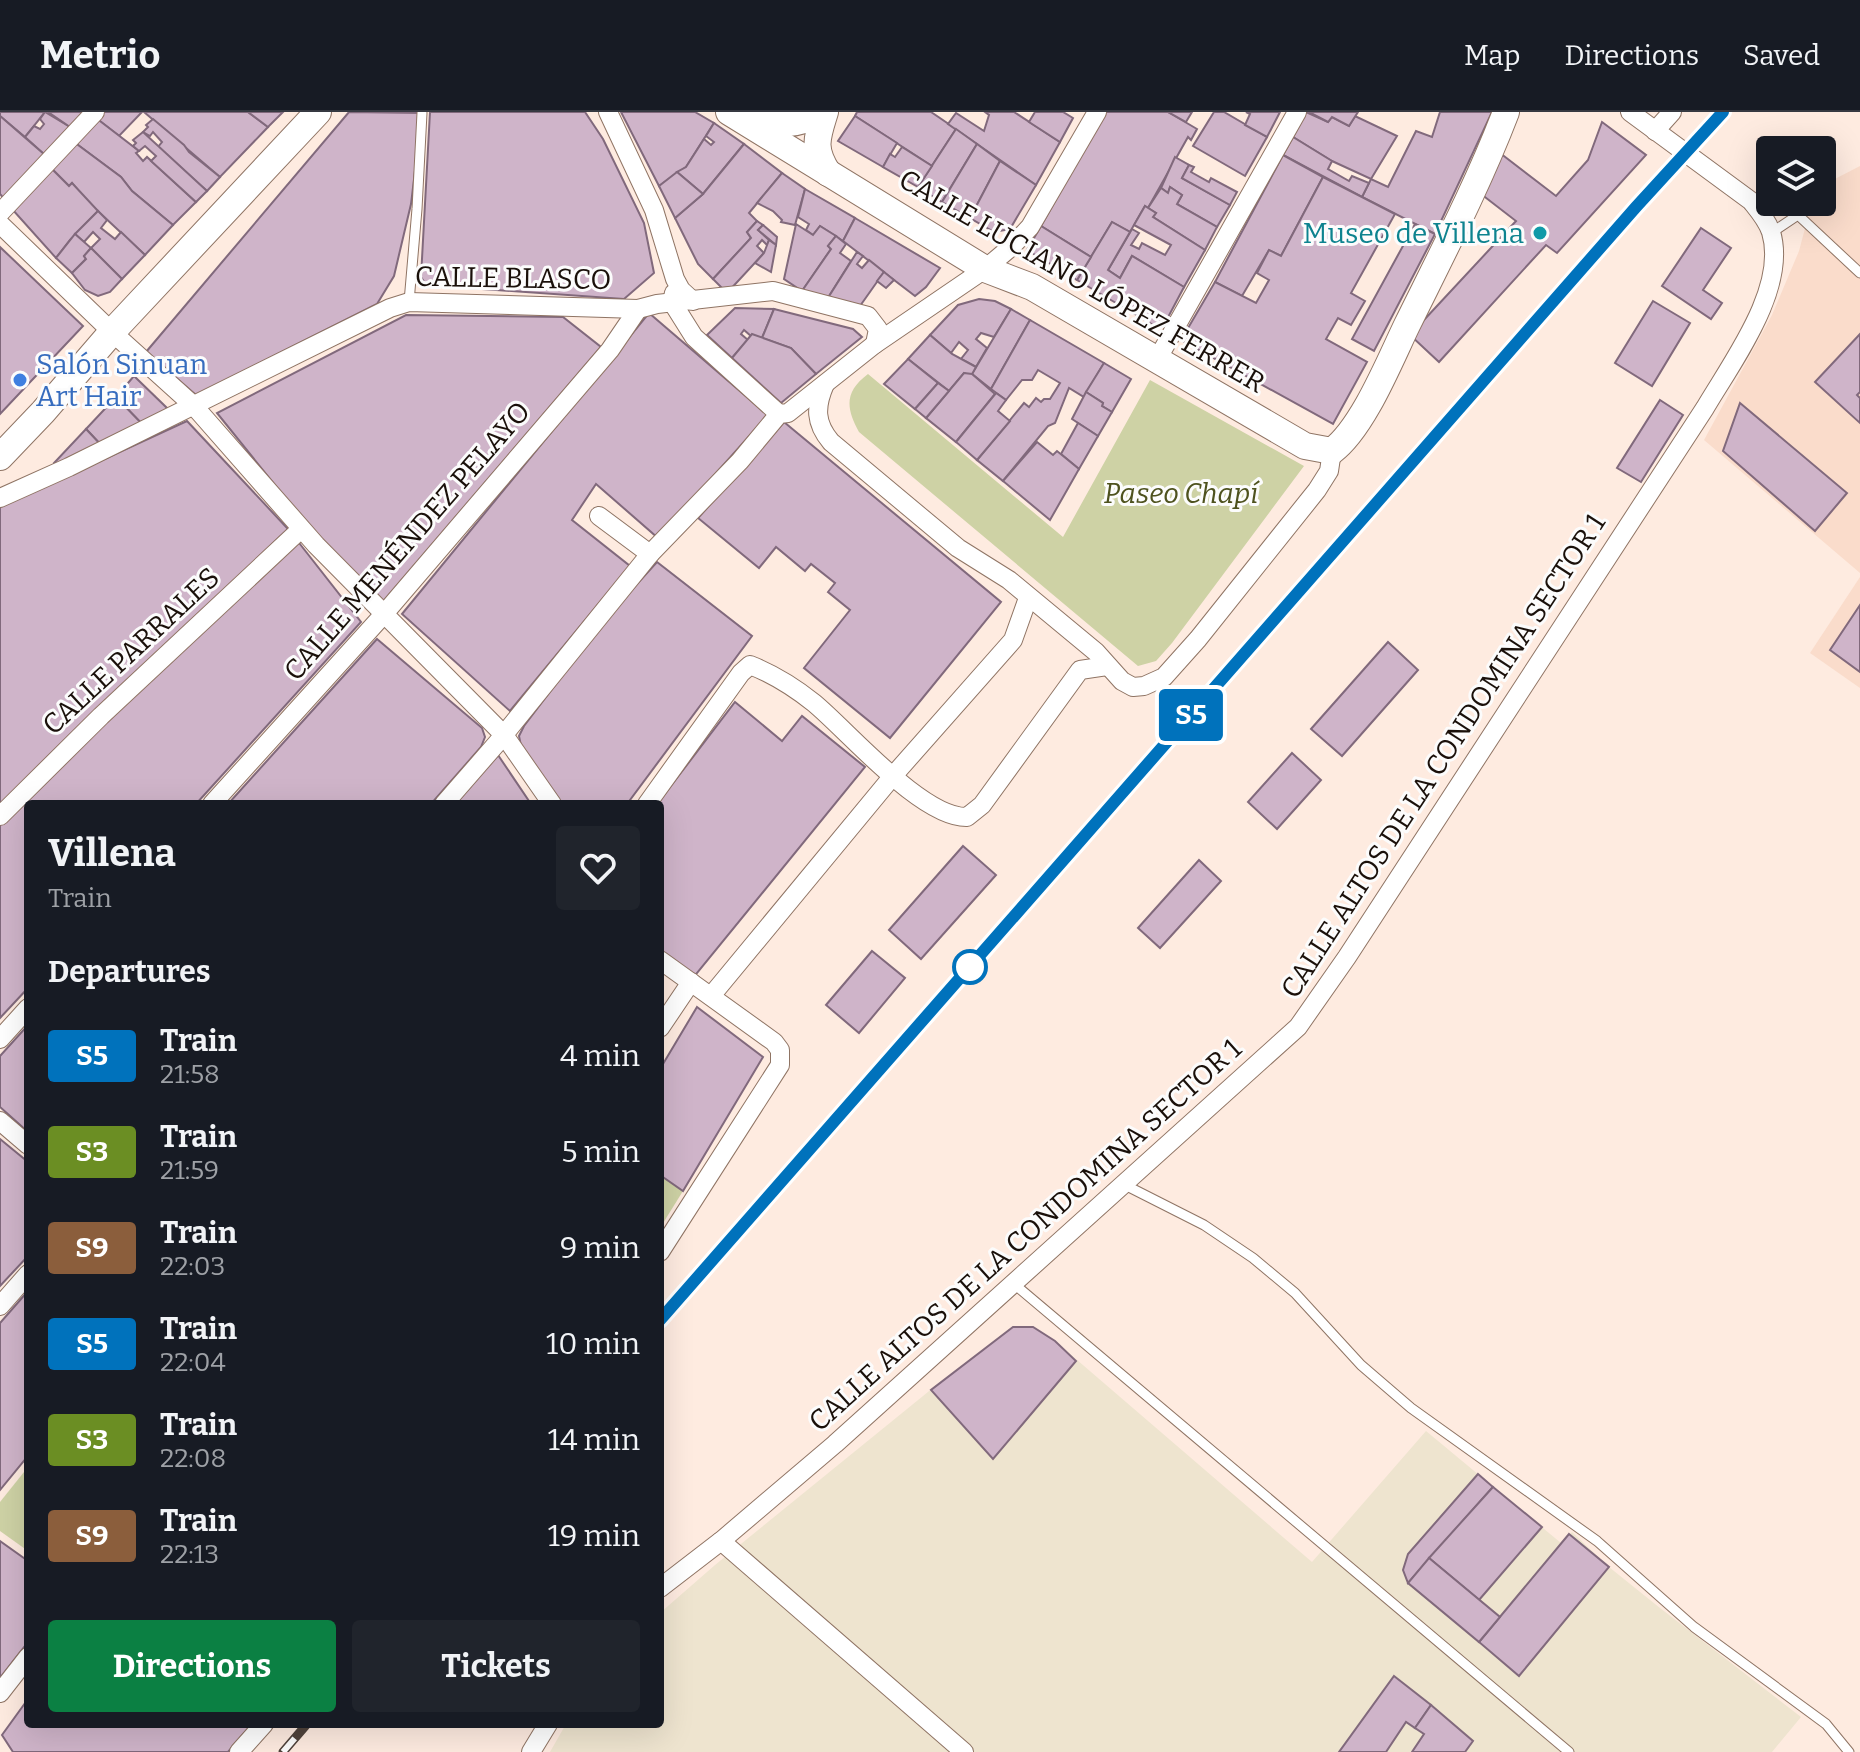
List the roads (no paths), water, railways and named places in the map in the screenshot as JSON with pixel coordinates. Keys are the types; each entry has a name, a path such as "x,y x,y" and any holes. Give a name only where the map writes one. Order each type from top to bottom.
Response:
{"street":[{"path":"0,213 95,112"},
{"path":"0,457 318,112"},
{"path":"608,112 654,210 675,279 693,301"},
{"path":"729,112 754,120 786,124 798,123 818,112"},
{"name":"CALLE LUCIANO LÓPEZ FERRER","path":"729,112 958,251 969,278 1032,287 1305,446 1332,451"},
{"path":"825,112 817,148 818,158 828,173"},
{"path":"447,800 650,554 740,461 779,414 788,413 875,344 1011,247 1030,227 1097,112"},
{"path":"1158,358 1297,112"},
{"path":"825,384 819,398 817,416 831,442 958,548 1000,573 1096,652 1122,681 1133,687 1144,686 1164,677 1198,639 1329,471 1332,451 1346,440 1385,371 1460,220 1506,112"},
{"path":"1630,112 1751,201 1764,217 1771,233"},
{"path":"1655,131 1672,112"},
{"path":"0,224 194,406 301,529 504,735 549,800"},
{"name":"CALLE ALTOS DE LA CONDOMINA SECTOR 1","path":"664,1585 835,1444 1306,1018 1705,408 1740,348 1770,285 1771,233"},
{"path":"675,279 672,302 694,337 779,414"},
{"name":"CALLE BLASCO","path":"0,498 390,308 409,302 638,309 672,302 773,291 868,316 878,329 875,344"},
{"name":"CALLE MENÉNDEZ PELAYO","path":"216,800 384,614 610,350 638,309"},
{"path":"599,516 650,554"},
{"name":"CALLE PARRALES","path":"0,816 101,716 301,529"},
{"path":"711,996 892,777 1013,640 1028,598"},
{"path":"650,800 741,673 750,665 770,672 813,703 892,777 947,813 967,817 982,805 1080,670 1107,666"},
{"path":"664,963 774,1042 780,1050 780,1065 664,1246"},
{"path":"664,1022 691,982"},
{"path":"0,1039 24,1012"},
{"path":"0,1121 24,1142"},
{"path":"0,1306 24,1279"},
{"path":"721,1541 964,1752"},
{"path":"0,1693 24,1662"},
{"path":"239,1752 260,1728"},
{"path":"531,1752 546,1728"}],"lane":[{"path":"409,302 422,113"},
{"path":"1771,233 1798,215 1860,273"},
{"path":"1123,1184 1204,1225 1253,1258 1295,1293 1361,1365 1411,1408 1597,1541 1694,1627 1826,1724 1849,1752"},
{"path":"1013,1283 1569,1752"}],"railway":[{"path":"664,1315 1636,207 1723,112"},
{"path":"283,1752 304,1728"}],"train":[{"name":"S5","path":"664,1315 1636,207 1723,112"}],"place":[{"name":"Museo de Villena","path":"1540,233"},
{"name":"Salón Sinuan Art Hair","path":"20,380"}],"park label":[{"name":"Paseo Chapí","path":"1181,493"}]}
